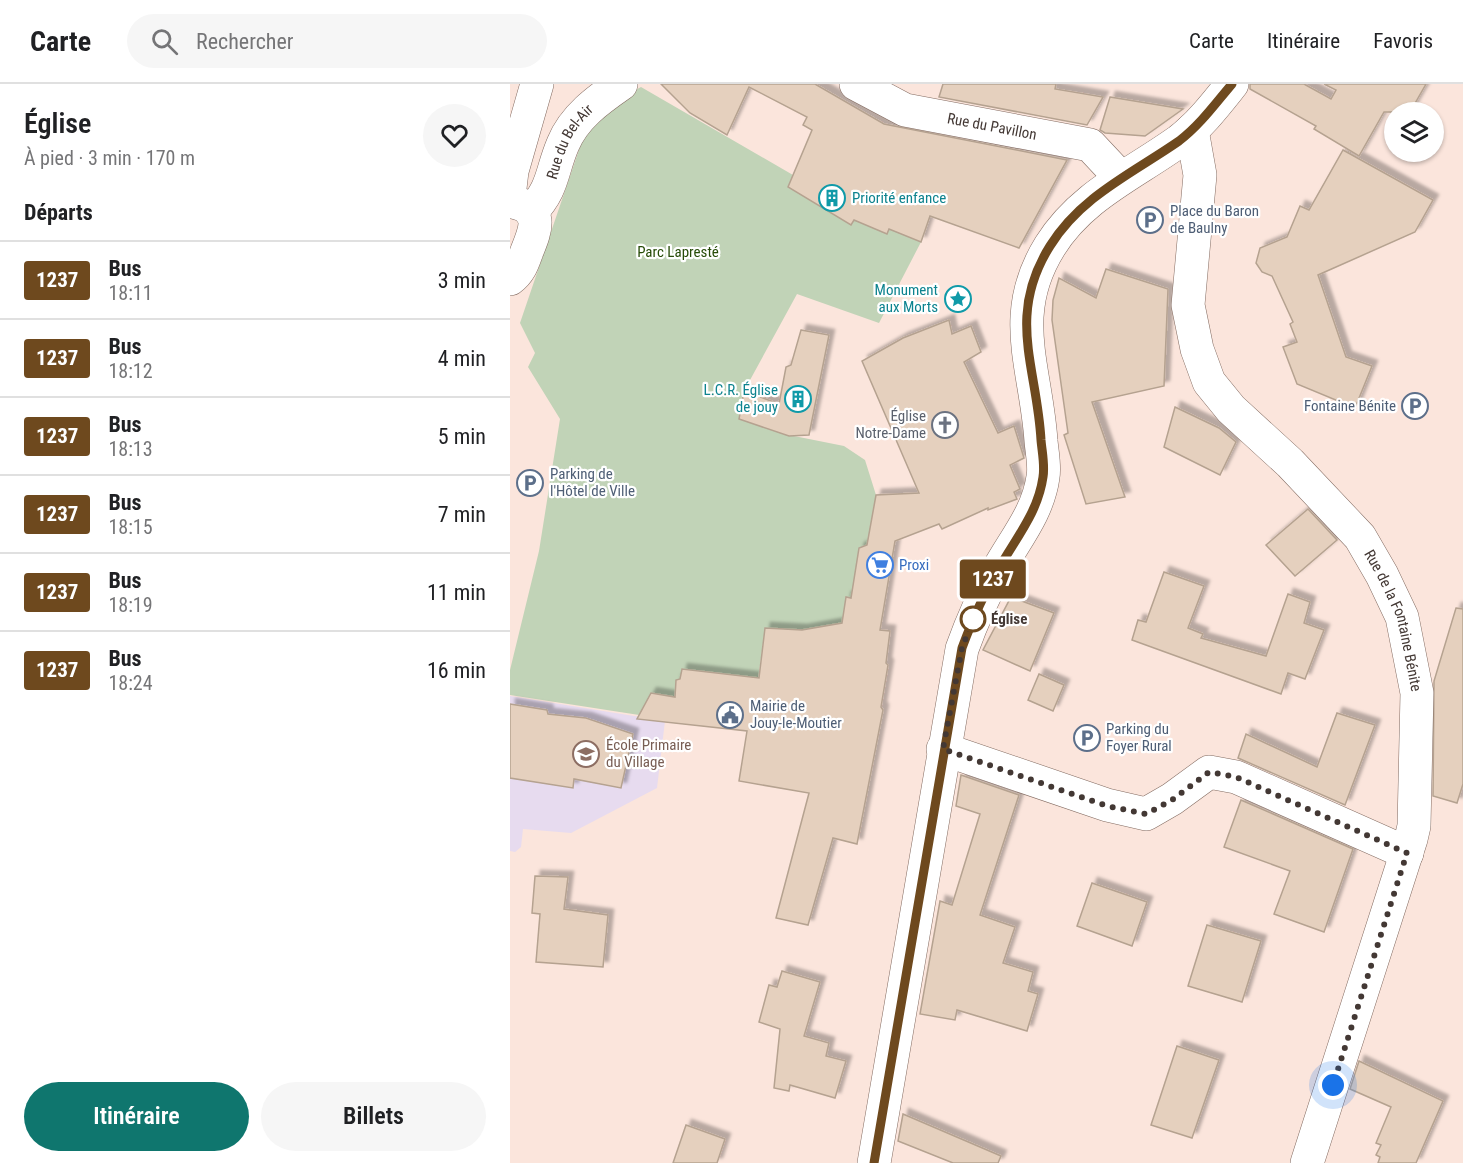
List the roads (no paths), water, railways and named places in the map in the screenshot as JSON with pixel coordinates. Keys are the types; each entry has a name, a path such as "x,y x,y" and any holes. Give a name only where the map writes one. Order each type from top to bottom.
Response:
{"street":[{"path":"510,279 521,268 536,229 517,201 512,171 537,84"},
{"name":"Rue du Bel-Air","path":"517,201 546,196 562,145 573,125 587,110 621,84"},
{"name":"Rue du Pavillon","path":"856,84 905,110 1090,145 1120,177"},
{"path":"874,1163 962,648 978,605 1036,508 1044,475 1041,429 1025,326 1026,304 1031,284 1040,264 1062,229 1088,202 1120,177 1192,130 1232,84"},
{"name":"Rue de la Fontaine Bénite","path":"1192,130 1200,175 1188,305 1197,350 1209,382 1231,409 1290,462 1360,537 1382,575 1402,617 1417,693 1414,826 1307,1163"},
{"path":"943,749 1107,806 1146,814 1172,800 1209,772 1236,777 1407,853"}],"place":[{"name":"Priorité enfance","path":"832,198"},
{"name":"Place du Baron de Baulny","path":"1150,220"},
{"name":"Monument aux Morts","path":"958,299"},
{"name":"L.C.R. Église de jouy","path":"798,399"},
{"name":"Fontaine Bénite","path":"1415,406"},
{"name":"Église Notre-Dame","path":"945,425"},
{"name":"Parking de l'Hôtel de Ville","path":"530,483"},
{"name":"Proxi","path":"880,565"},
{"name":"Église","path":"973,619"},
{"name":"Mairie de Jouy-le-Moutier","path":"730,715"},
{"name":"Parking du Foyer Rural","path":"1087,738"},
{"name":"École Primaire du Village","path":"586,754"}],"park label":[{"name":"Parc Lapresté","path":"678,252"}]}
